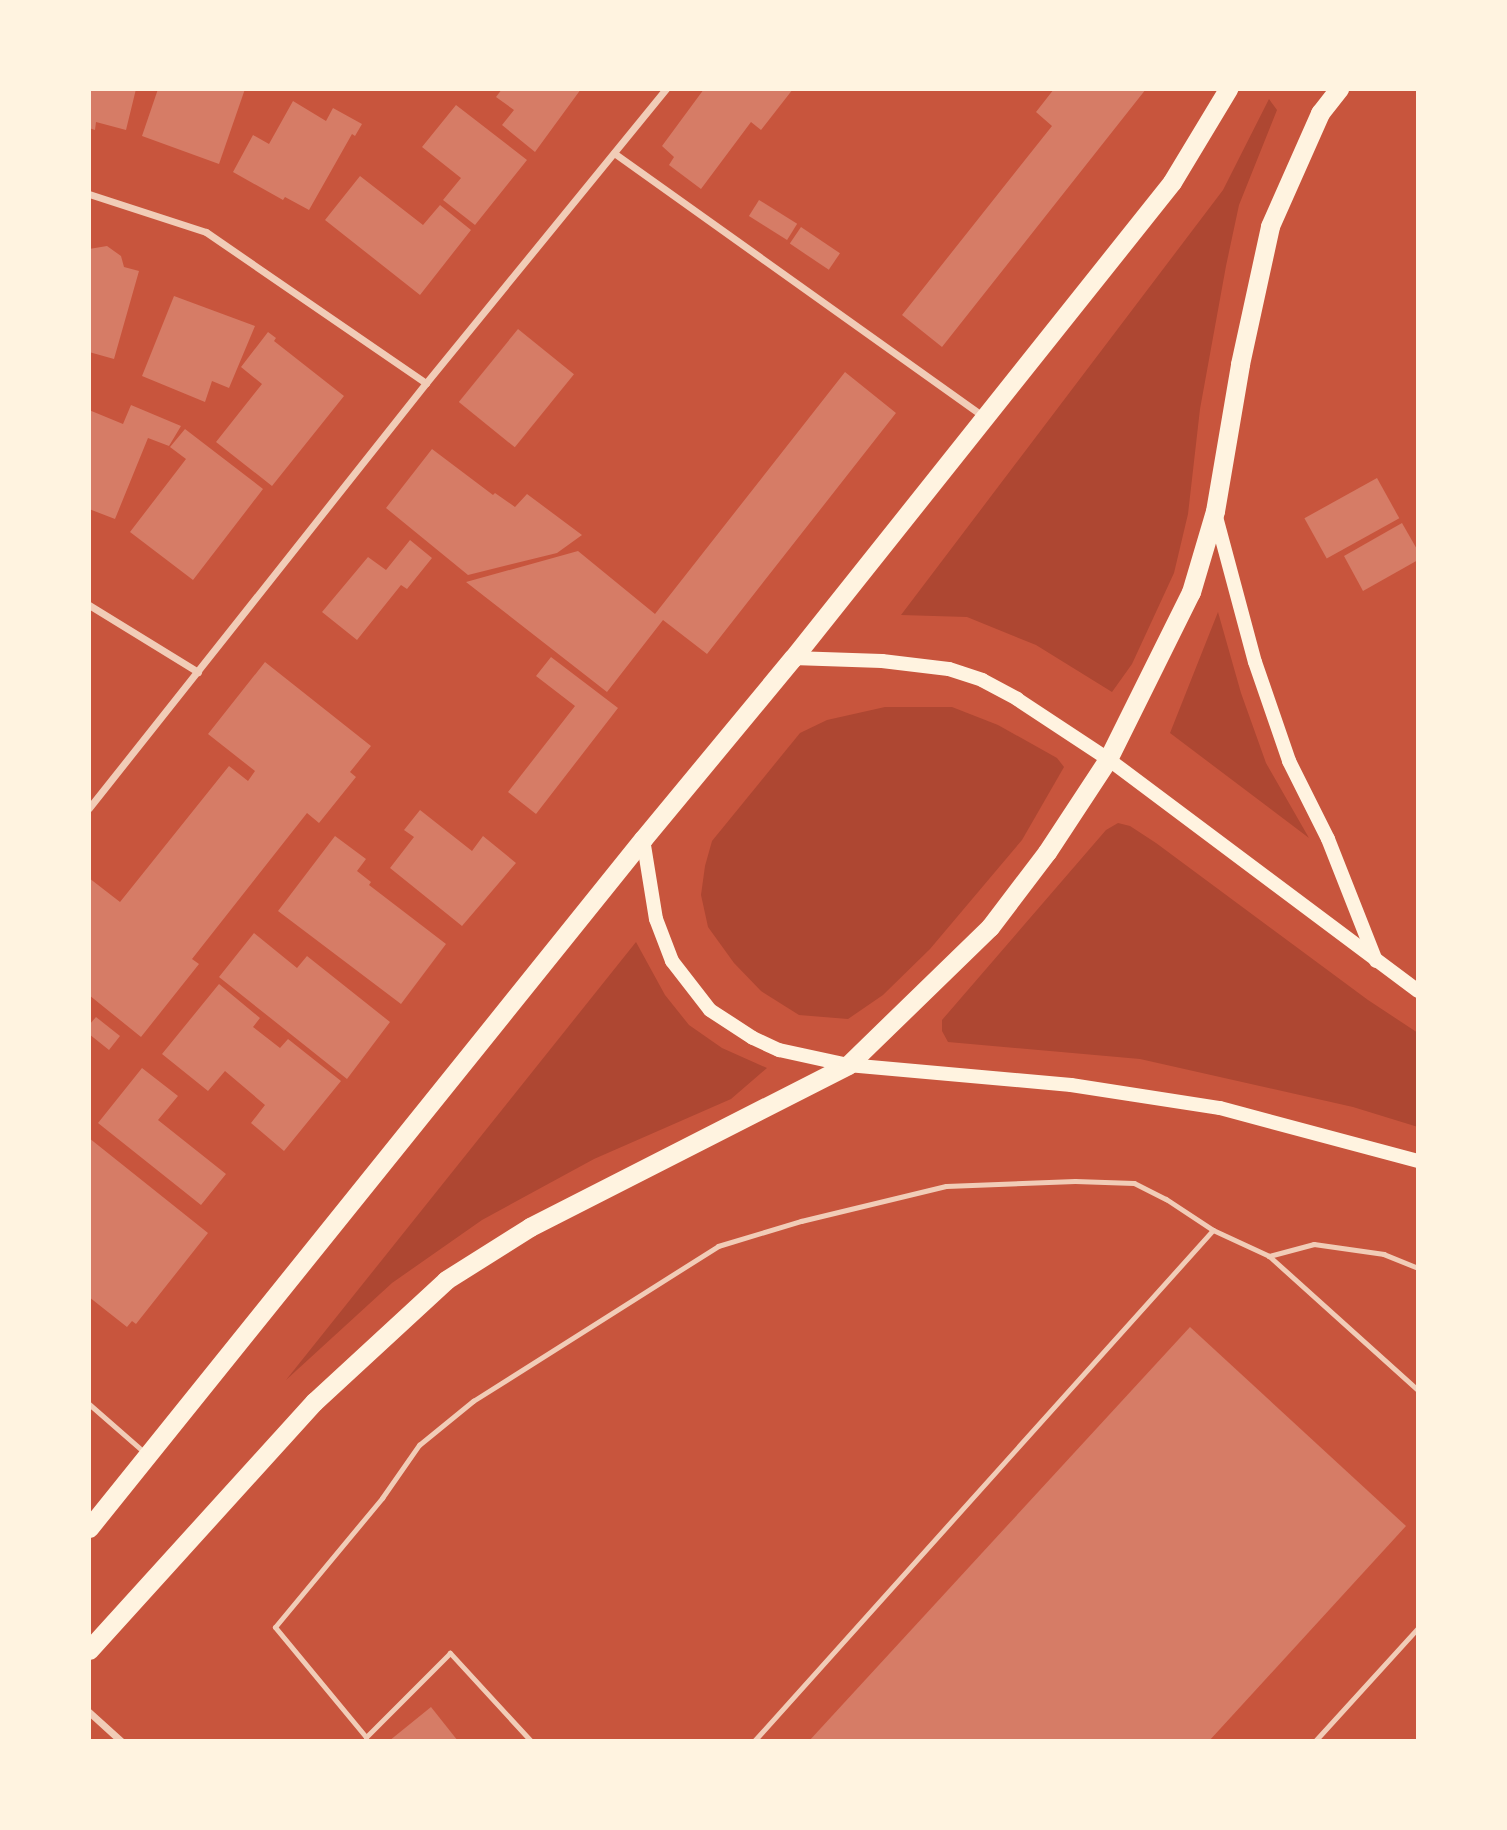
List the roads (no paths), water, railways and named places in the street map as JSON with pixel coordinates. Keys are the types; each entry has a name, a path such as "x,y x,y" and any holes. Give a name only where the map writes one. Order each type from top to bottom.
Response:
{"highway":[{"path":"89,1528 643,839 793,658 1172,182 1228,89"},
{"path":"89,1650 314,1402 446,1280 530,1227 848,1065 990,927 1047,852 1108,759 1191,592 1214,511 1240,364 1270,226 1320,113 1324,89"},
{"path":"1320,113 1339,89"}],"main road":[{"path":"1214,511 1255,662 1289,761 1328,839 1377,962"},
{"path":"793,658 882,661 949,669 982,680 1017,699 1108,759 1418,991"},
{"path":"643,839 656,919 672,961 710,1010 754,1038 779,1050 848,1065 1071,1086 1220,1108 1418,1161"}],"street":[{"path":"89,808 426,383 666,89"},
{"path":"614,153 984,417"},
{"path":"89,194 206,232 426,383"},
{"path":"89,605 198,672"},
{"path":"89,1712 121,1741"}],"lane":[{"path":"531,1741 450,1653 366,1737 275,1627 382,1498 419,1445 473,1401 718,1246 801,1221 946,1186 1075,1181 1134,1183 1166,1199 1213,1230 1269,1256 1418,1390"},
{"path":"754,1741 1213,1230"},
{"path":"1269,1256 1314,1244 1384,1254 1418,1268"},
{"path":"89,1415 92,1406 148,1455"},
{"path":"1315,1741 1418,1628"}]}
